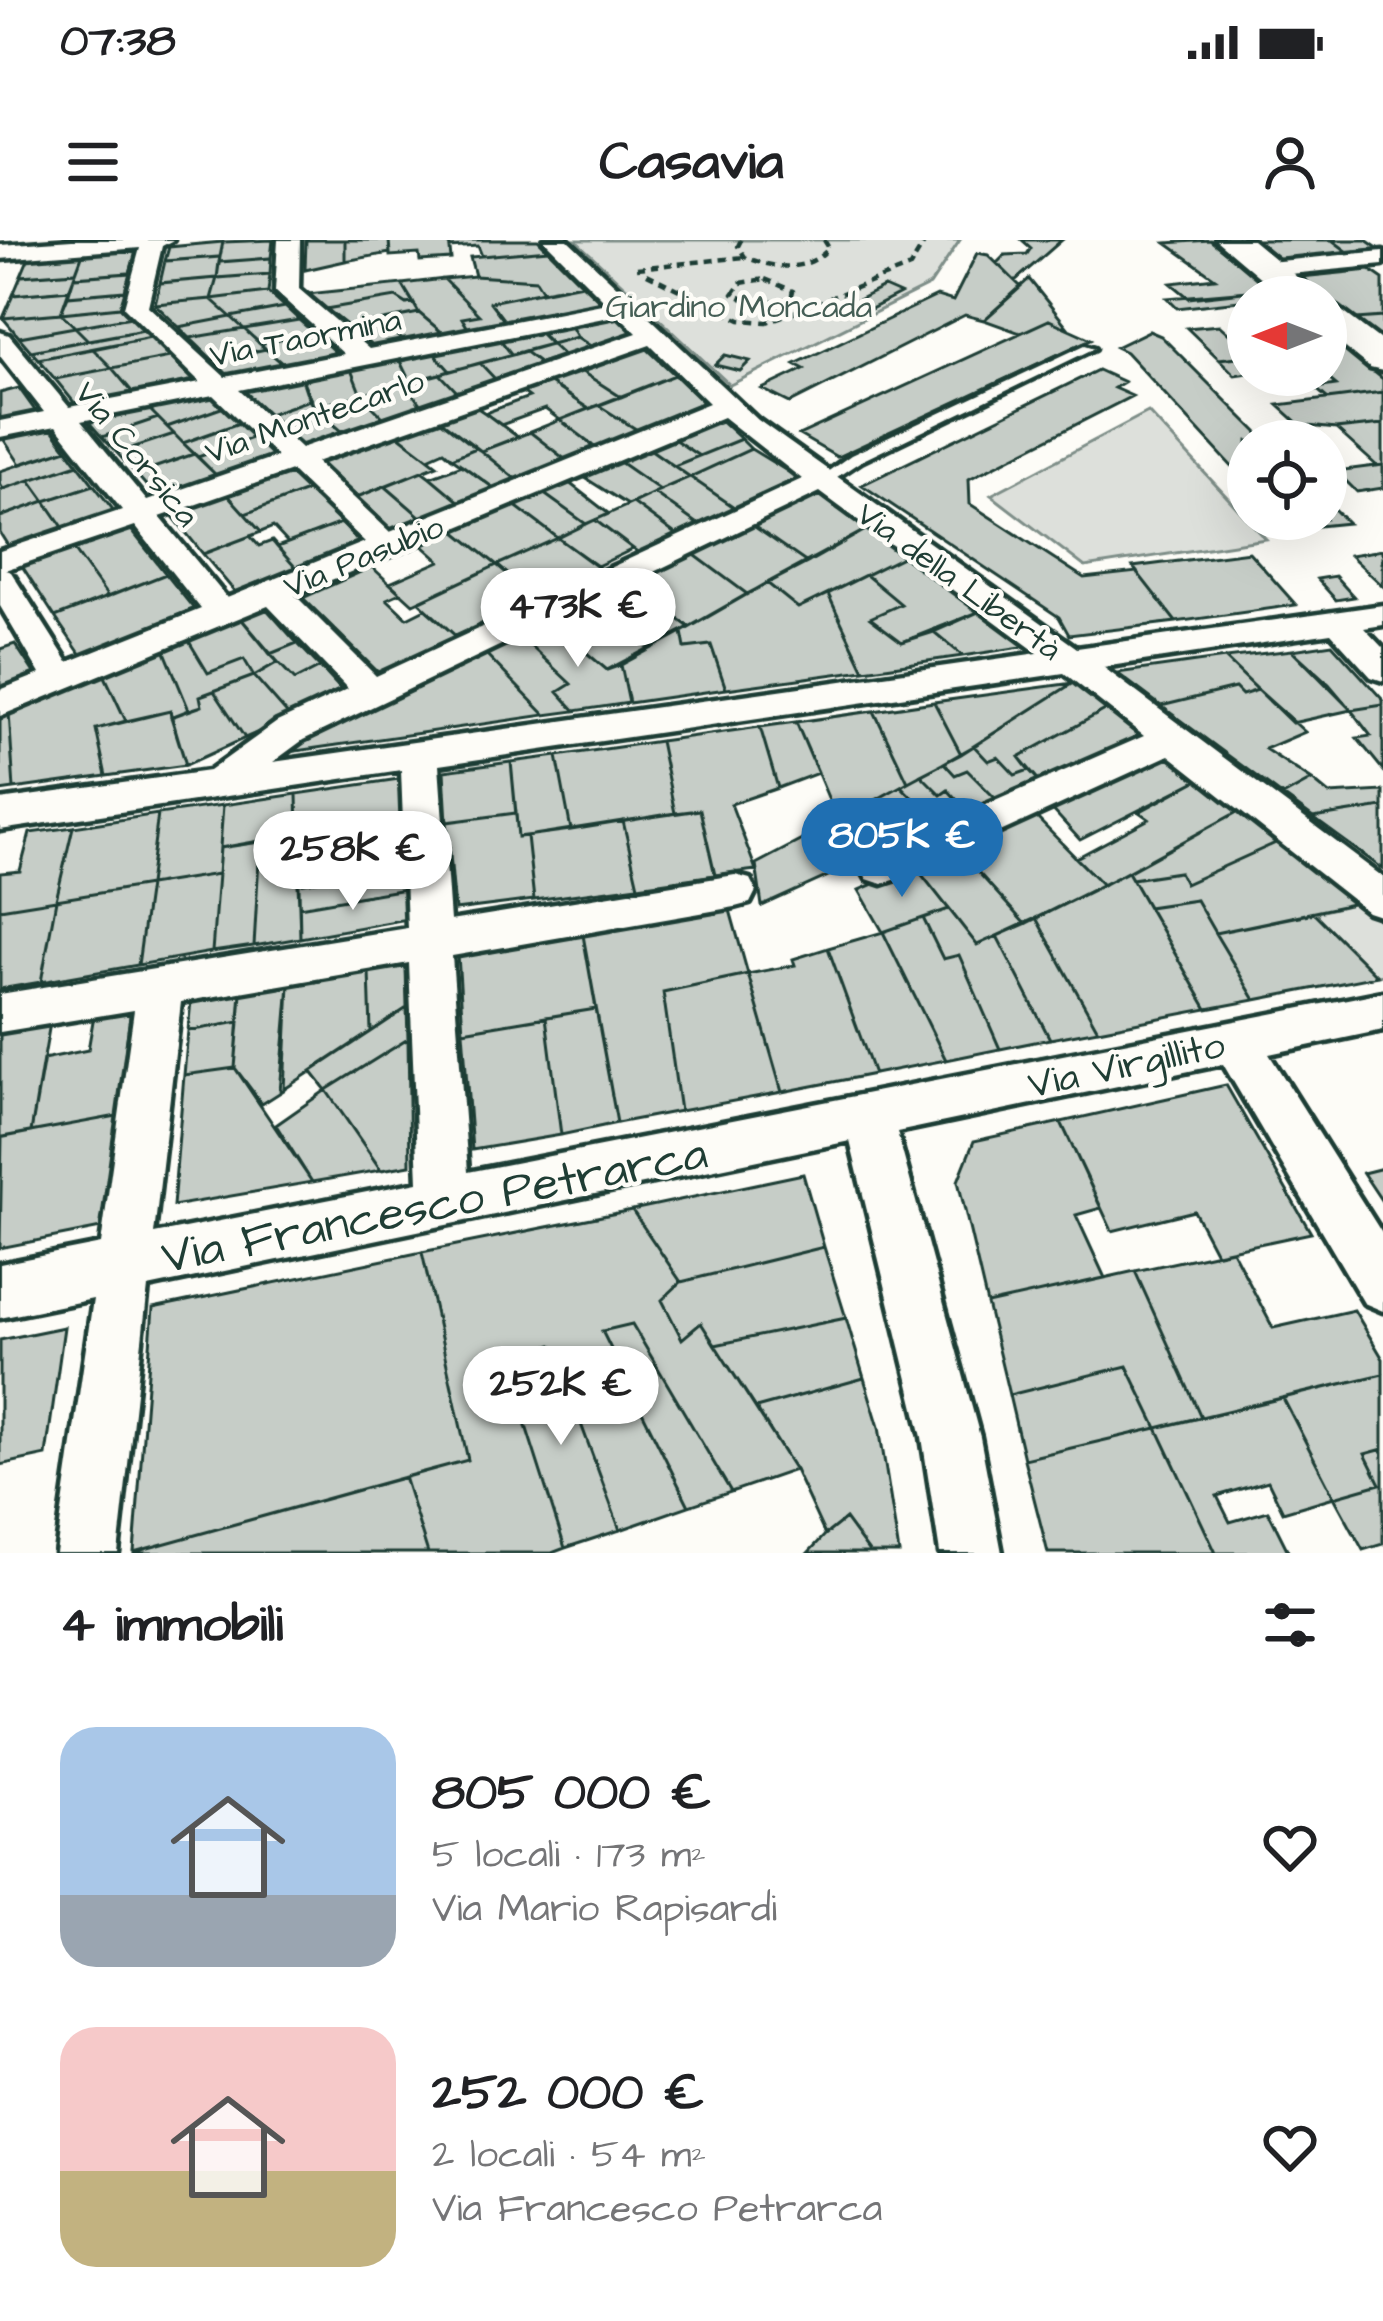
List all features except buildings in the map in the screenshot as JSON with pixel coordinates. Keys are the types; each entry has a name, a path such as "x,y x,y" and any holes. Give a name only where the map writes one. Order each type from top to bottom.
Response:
{"street":[{"path":"153,240 136,307 386,545"},
{"path":"0,283 12,248 162,240"},
{"path":"289,240 287,291 364,358"},
{"name":"Via della Libertà","path":"555,240 726,406 1069,659 1383,900"},
{"path":"1232,240 1278,276"},
{"path":"1269,269 1383,258"},
{"name":"Via Taormina","path":"0,430 623,308"},
{"path":"1347,332 1383,360"},
{"name":"Via Montecarlo","path":"0,562 652,336"},
{"name":"Via Corsica","path":"0,340 221,613"},
{"name":"Via Pasubio","path":"0,704 726,406"},
{"path":"217,783 290,731 823,480"},
{"path":"0,579 62,679"},
{"path":"273,592 371,692"},
{"path":"0,815 1383,615"},
{"path":"1339,622 1383,669"},
{"path":"881,868 1173,738"},
{"path":"419,753 444,1202"},
{"path":"0,1013 735,891"},
{"path":"87,1553 160,987"},
{"name":"Via Virgillito","path":"868,1116 1383,1011"},
{"path":"1235,1041 1383,1284"},
{"path":"868,1116 951,1437 971,1553"},
{"name":"Via Francesco Petrarca","path":"0,1291 868,1116"}],"lane":[{"path":"823,480 856,458 1089,348"}],"path":[{"path":"741,240 738,246 745,256"},
{"path":"824,240 829,248 822,258 777,266 745,256 635,268 740,320 752,321 788,316 910,267 926,240"},
{"path":"766,279 777,266"},
{"path":"766,279 786,284 793,295 781,304 757,305 736,298 733,290 748,280 766,279"},
{"path":"752,321 757,305"}],"green space":[{"name":"Giardino Moncada","path":"575,240 960,240 930,285 730,385"},
{"path":"1148,412 1227,497 1227,540 1260,540 1085,567 991,495"},
{"path":"1357,903 1383,923 1383,975 1377,976 1314,913"}]}
